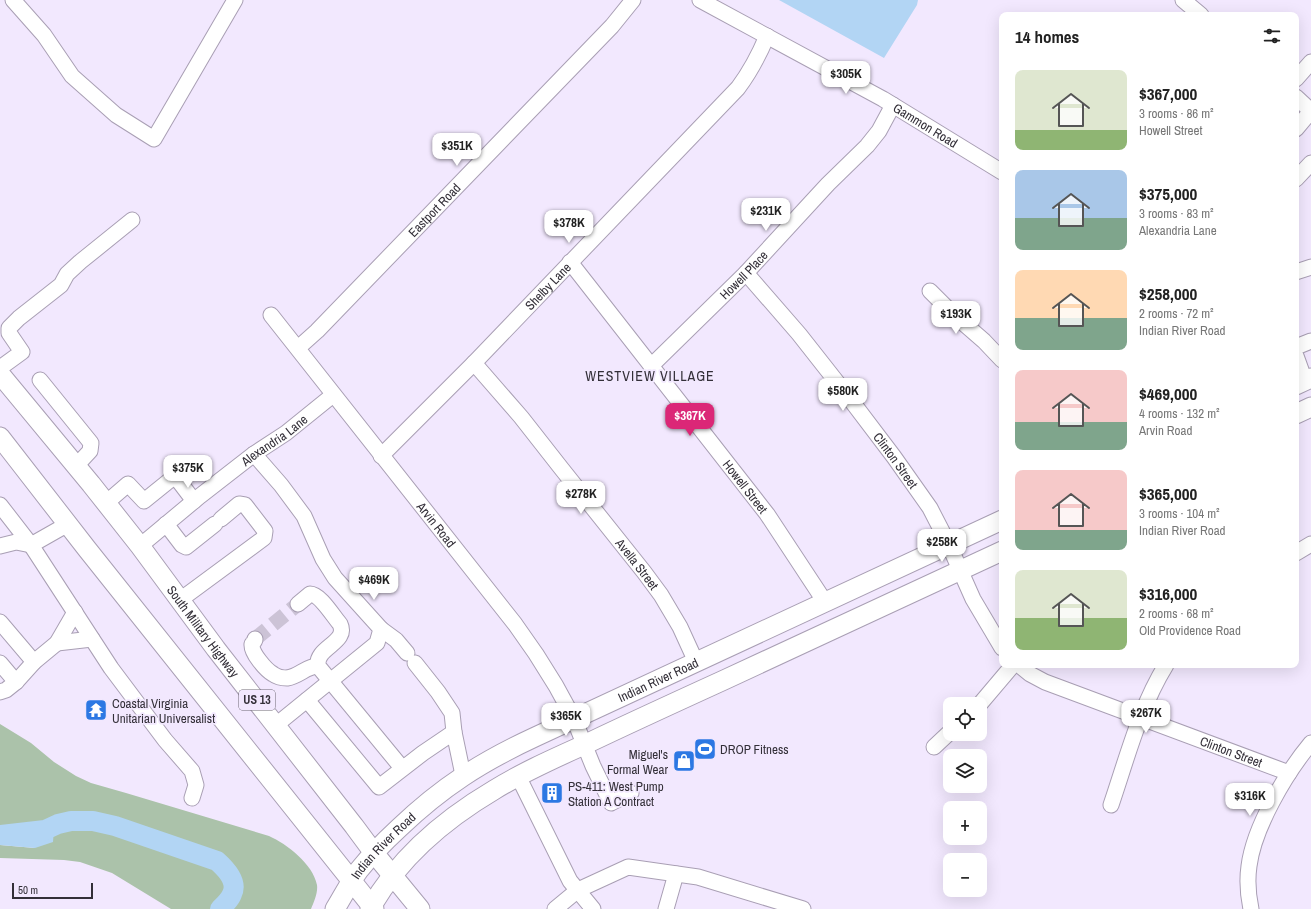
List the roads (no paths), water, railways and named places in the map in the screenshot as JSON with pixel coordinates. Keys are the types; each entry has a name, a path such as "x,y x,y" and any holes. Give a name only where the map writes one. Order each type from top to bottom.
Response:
{"main road":[{"name":"South Military Highway","path":"0,374 140,546 374,853 420,909"},
{"path":"1299,413 1311,407"},
{"name":"US 13","path":"0,437 372,908"},
{"name":"Indian River Road","path":"335,909 351,882 374,853 414,814 464,775 503,752 999,521"},
{"name":"Indian River Road","path":"372,908 393,876 411,854 445,824 493,790 518,776 999,551"}],"street":[{"path":"13,0 44,35 72,76 116,115 154,139 235,0"},
{"name":"Eastport Road","path":"298,348 323,325 612,26 633,0"},
{"name":"Gammon Road","path":"700,0 893,105 999,170"},
{"path":"1183,0 1197,12"},
{"name":"Shelby Lane","path":"381,456 474,363 738,88 760,55 767,36"},
{"path":"1299,76 1311,62"},
{"path":"1299,100 1311,111 1299,125"},
{"name":"Howell Place","path":"652,366 746,273 828,184 867,146 879,131 893,105"},
{"path":"1299,176 1311,163"},
{"path":"0,368 22,352 9,333 9,328 24,314 61,285 66,274 132,220"},
{"name":"Howell Street","path":"570,262 767,514 825,602"},
{"path":"1299,271 1311,267"},
{"name":"Clinton Street","path":"746,273 799,334 847,395 930,508 976,605 999,643"},
{"path":"930,291 999,357"},
{"name":"Arvin Road","path":"271,315 515,624 536,654 574,719 584,745 611,803 631,793"},
{"path":"1299,346 1311,341"},
{"name":"Avella Street","path":"474,363 521,416 560,468 644,572 661,595 680,627 696,662"},
{"path":"1299,365 1304,381"},
{"path":"40,380 91,443 90,451 76,466"},
{"name":"Alexandria Lane","path":"140,546 254,454 286,433 333,395"},
{"path":"254,454 281,485 304,516 323,559 335,578 381,629 396,640 438,692 452,713 454,732 464,775"},
{"path":"106,503 128,484 144,501 175,476 194,501"},
{"path":"166,524 182,545 186,547 239,504 245,505 265,531 264,538 180,600"},
{"path":"0,505 31,545 111,668 165,740 192,771 196,784 192,798"},
{"path":"0,546 16,542 31,545 68,524"},
{"path":"1299,551 1311,544"},
{"path":"298,604 310,594 313,594 318,597 342,628 342,633 338,639 319,657 318,666 402,768"},
{"path":"0,692 6,690 16,682 34,662 57,643 75,612"},
{"path":"0,622 34,662"},
{"path":"276,725 378,643 381,629"},
{"path":"255,639 252,644 253,651 268,670 280,678 288,678 299,675 309,667 318,666"},
{"path":"57,643 92,640"},
{"path":"0,663 16,682"},
{"path":"986,697 1010,668"},
{"name":"Clinton Street","path":"1023,668 1045,682 1289,773"},
{"path":"1111,805 1150,693 1164,668"},
{"path":"307,700 379,787 402,768 454,732"},
{"path":"934,747 943,739"},
{"path":"1251,909 1248,884 1252,849 1274,799 1289,773 1311,743"},
{"path":"518,776 570,881 593,909"},
{"path":"555,909 578,890 628,867 698,878 803,909"},
{"path":"666,909 676,874"}],"water":[{"path":"779,0 918,0 917,5 884,58"},
{"path":"48,825 54,828 53,842 35,848 0,845 0,830 6,831"}],"waterway":[{"path":"0,835 45,830 58,824 71,821 93,821 115,826 217,861 230,876 233,885 231,896 220,909"}],"tunnel":[{"path":"255,639 298,604"}],"place":[{"name":"Coastal Virginia Unitarian Universalist","path":"96,710"},
{"name":"DROP Fitness","path":"705,749"},
{"name":"Miguel's Formal Wear","path":"684,761"},
{"name":"PS-411: West Pump Station A Contract","path":"552,793"}],"district":[{"name":"WESTVIEW VILLAGE","path":"650,376"}]}
